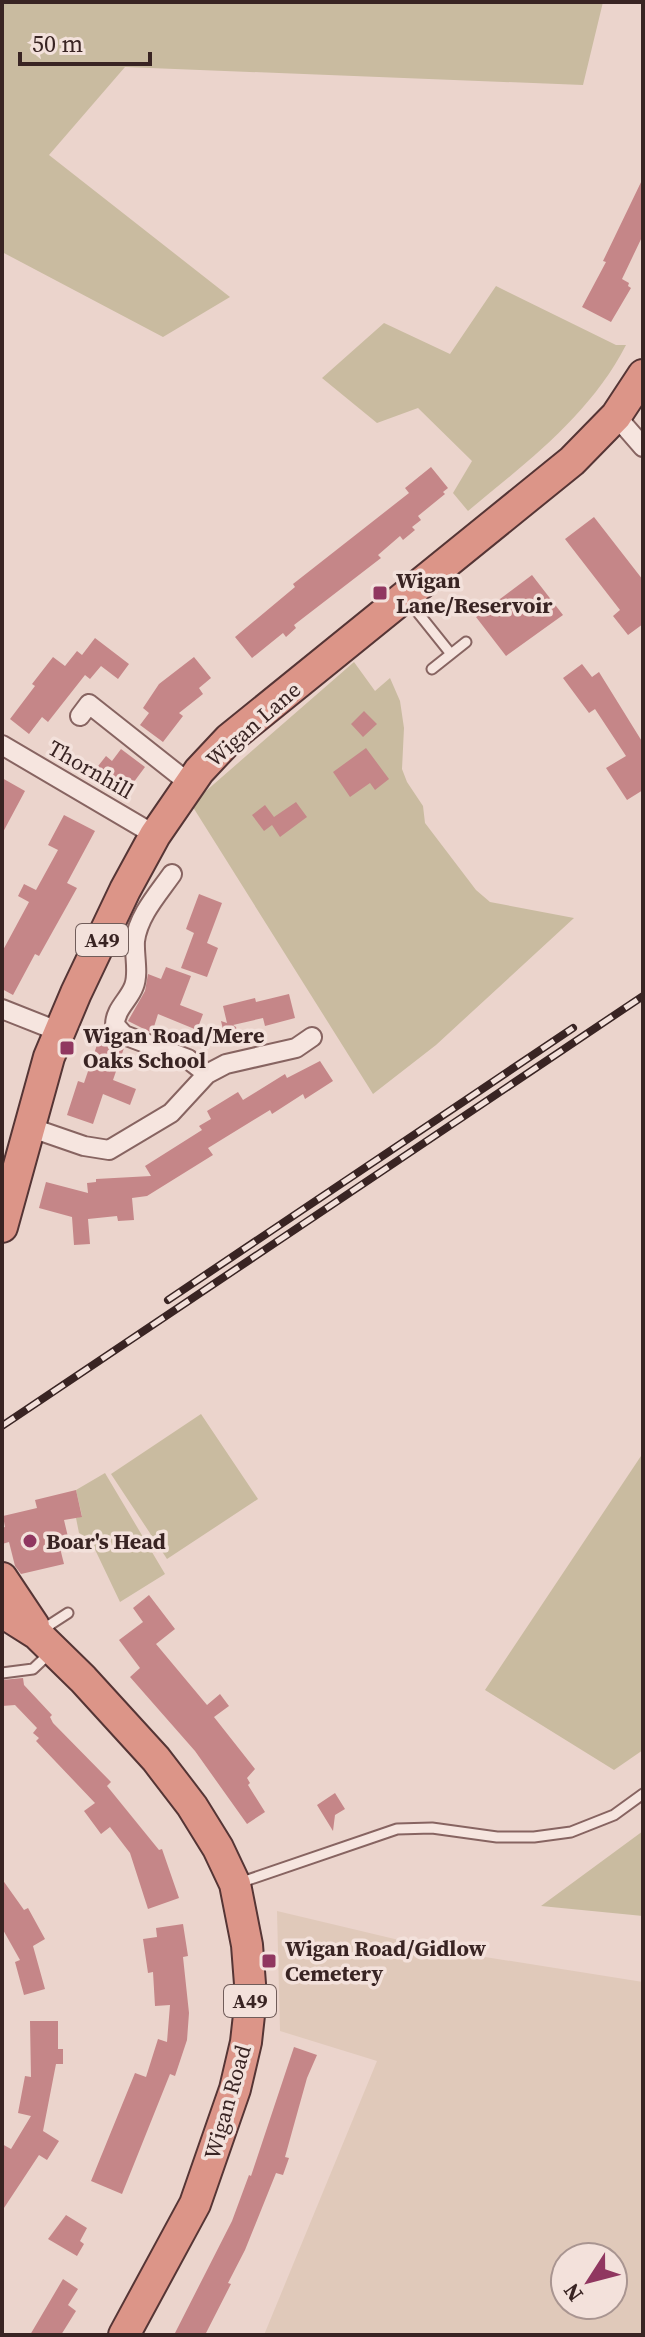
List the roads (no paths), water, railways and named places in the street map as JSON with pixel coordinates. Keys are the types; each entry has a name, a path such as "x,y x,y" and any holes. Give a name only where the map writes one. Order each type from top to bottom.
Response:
{"highway":[{"name":"Wigan Lane","path":"4,1211 49,1057 125,890 155,835 190,784 229,739 572,461 616,416 643,375"},
{"name":"Wigan Road","path":"3,1588 27,1613 43,1640 93,1690 192,1806 218,1848 235,1884 247,1945 251,1997 246,2042 235,2089 195,2204 124,2335"}],"street":[{"path":"616,416 643,447"},
{"path":"80,716 89,704 190,784"},
{"name":"Thornhill","path":"2,745 155,835"},
{"path":"172,874 140,926 135,948 136,978 118,1011 115,1025 124,1035 188,1059 207,1074"},
{"path":"2,1009 60,1032"},
{"path":"29,1127 84,1146 109,1150 171,1113 207,1074 237,1061 296,1048 312,1037"}],"lane":[{"path":"405,597 451,654"},
{"path":"432,669 466,642"},
{"path":"2,1673 33,1669 51,1624 68,1613"},
{"path":"235,1884 397,1829 432,1828 497,1837 534,1837 571,1832 614,1815 643,1794"}],"railway":[{"path":"2,1426 643,996"},
{"path":"168,1300 573,1028"}],"place":[{"name":"Wigan Lane/Reservoir","path":"380,593"},
{"name":"Wigan Road/Mere Oaks School","path":"67,1048"},
{"name":"Boar's Head","path":"30,1541"},
{"name":"Wigan Road/Gidlow Cemetery","path":"269,1961"}]}
